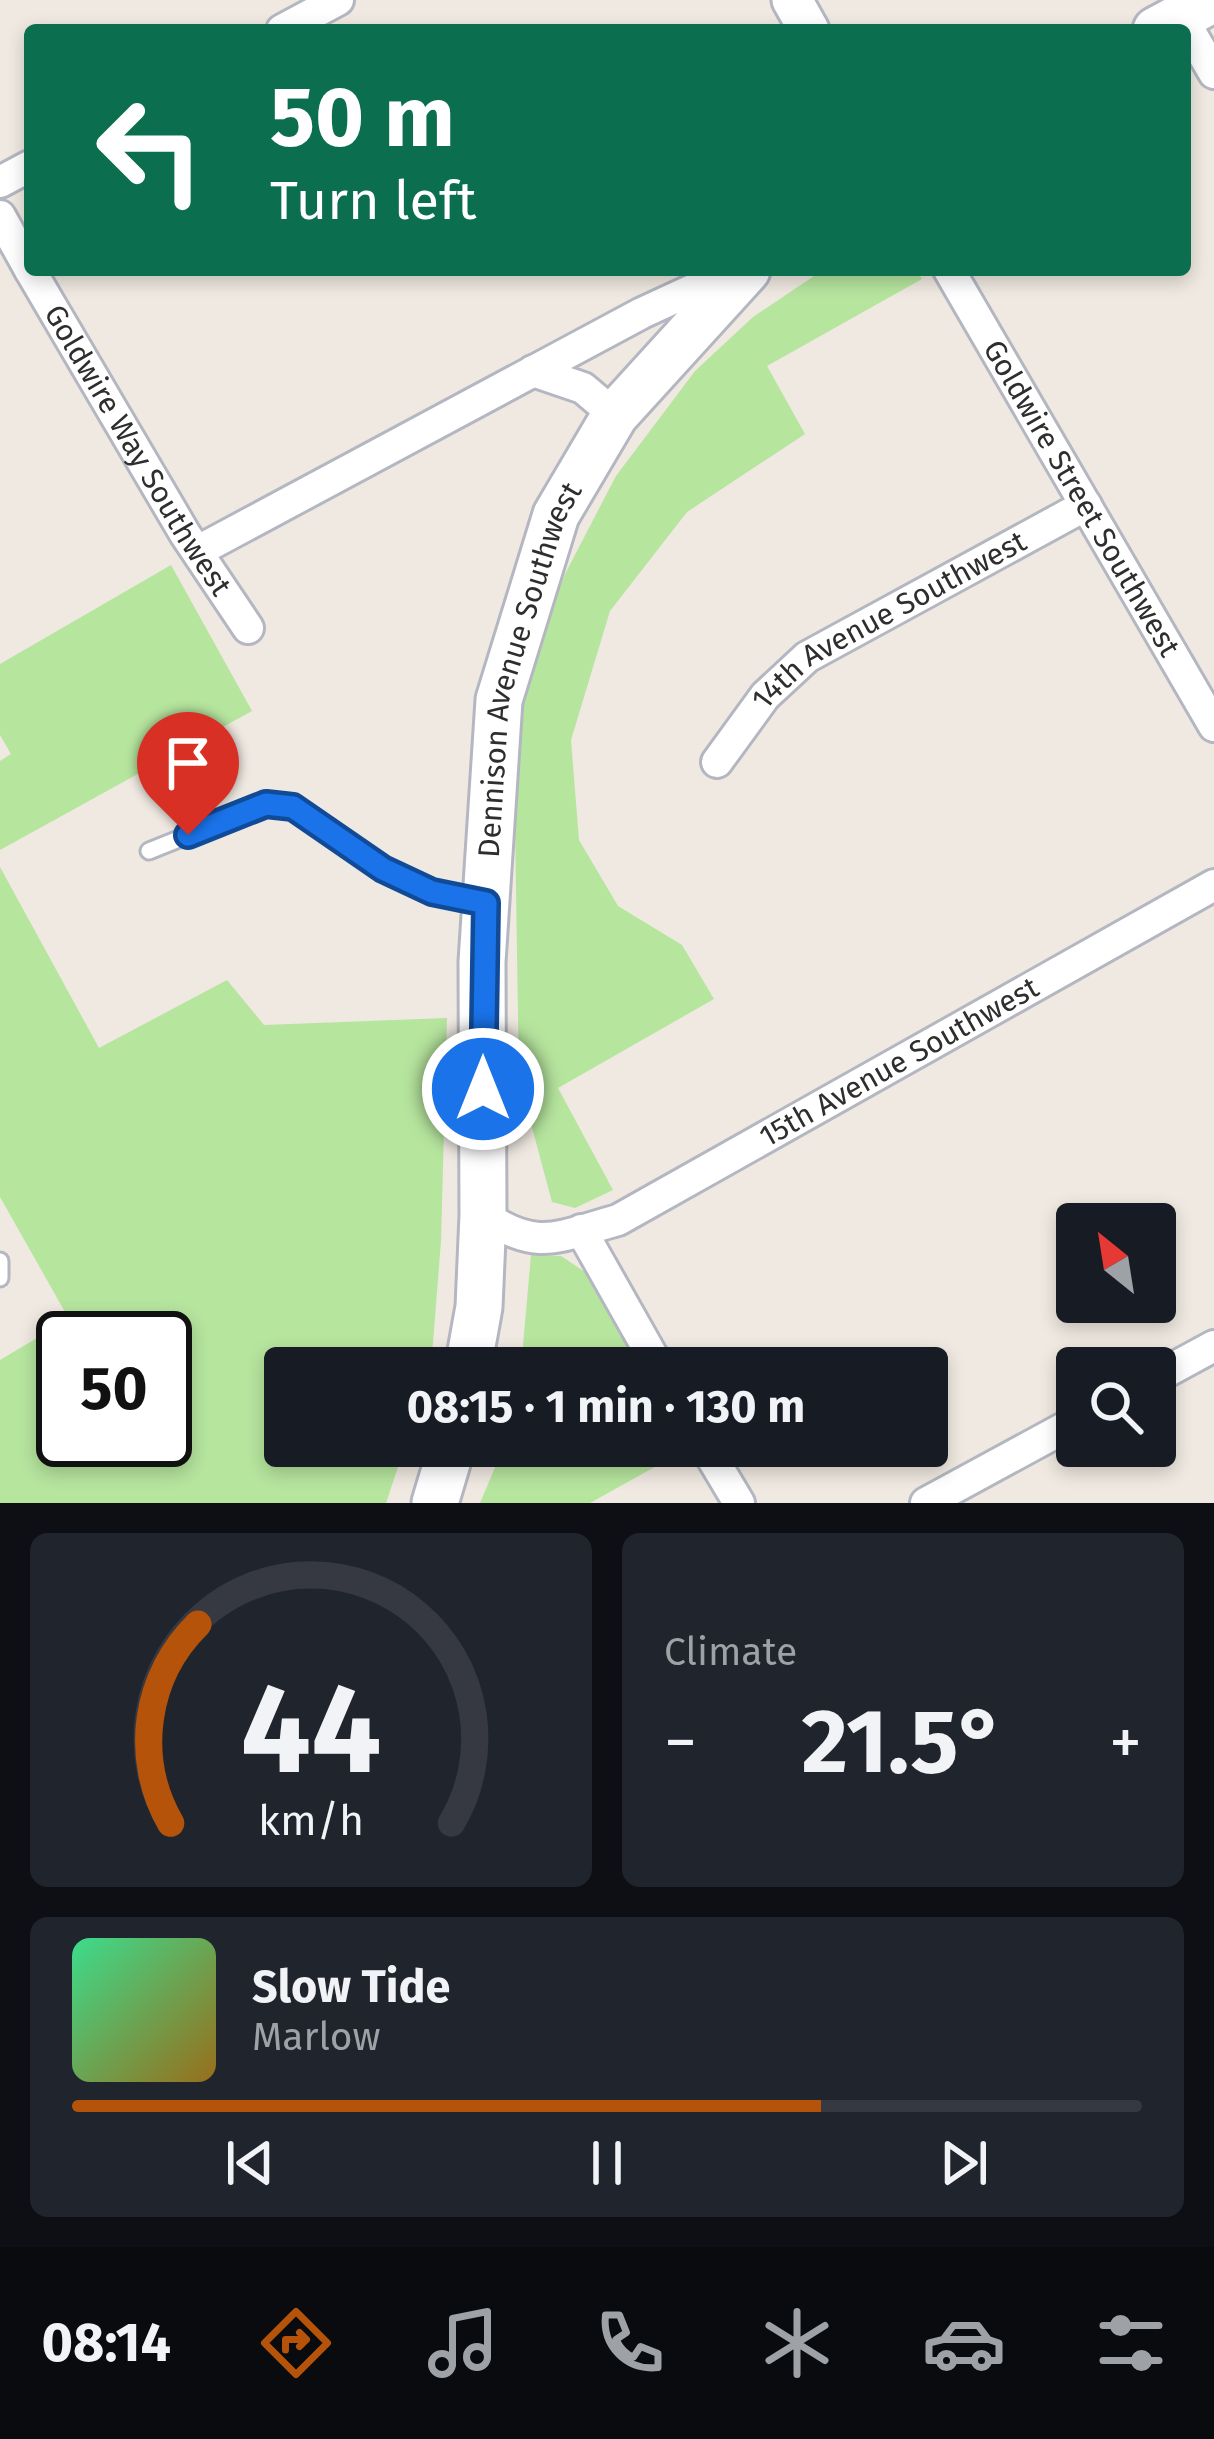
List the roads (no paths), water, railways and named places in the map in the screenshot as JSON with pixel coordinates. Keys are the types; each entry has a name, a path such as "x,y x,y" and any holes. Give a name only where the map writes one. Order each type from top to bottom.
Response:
{"main road":[{"name":"Dennison Avenue Southwest","path":"472,1347 479,1307 483,1215 482,962 499,700 556,515 615,415 742,276"},
{"path":"435,1503 446,1467"}],"street":[{"path":"293,24 338,0"},
{"path":"1191,30 1214,73"},
{"name":"Goldwire Way Southwest","path":"0,216 24,259"},
{"name":"Goldwire Way Southwest","path":"34,276 248,628"},
{"path":"198,551 642,313 721,276"},
{"name":"Goldwire Street Southwest","path":"952,276 1214,726"},
{"path":"533,371 583,388 615,415"},
{"name":"14th Avenue Southwest","path":"717,762 765,697 807,656 1085,505"},
{"name":"15th Avenue Southwest","path":"483,1215 509,1233 542,1241 618,1220 1214,885"},
{"path":"580,1230 647,1347"},
{"path":"1176,1367 1214,1346"},
{"path":"926,1503 1056,1432"},
{"path":"718,1467 739,1503"}],"lane":[{"path":"149,851 266,804 293,807 383,869 432,892 486,903"},
{"path":"0,1261 0,1278"}]}
